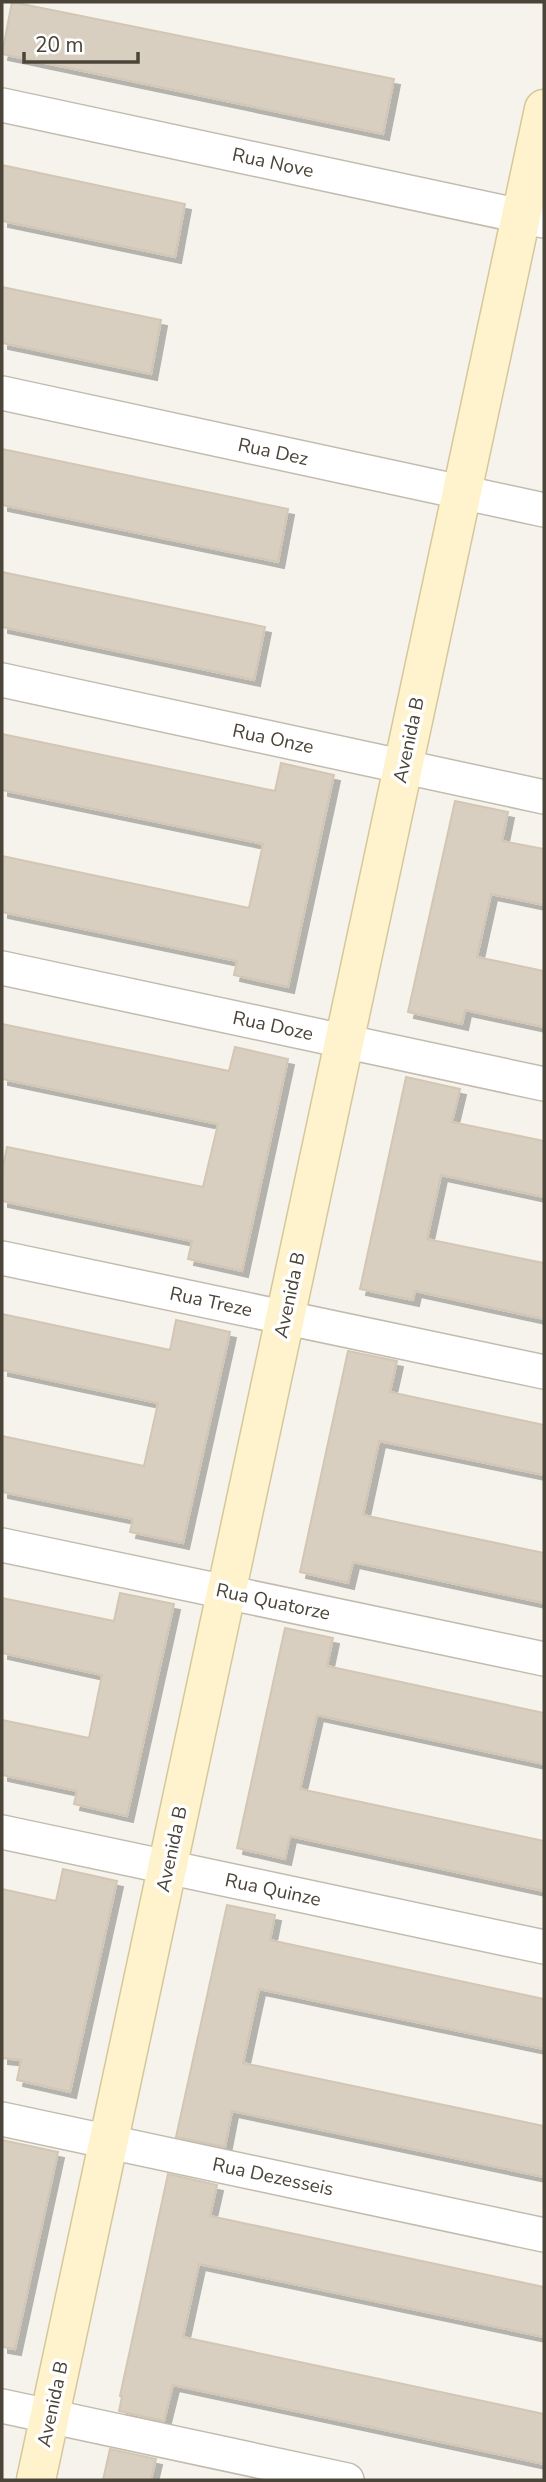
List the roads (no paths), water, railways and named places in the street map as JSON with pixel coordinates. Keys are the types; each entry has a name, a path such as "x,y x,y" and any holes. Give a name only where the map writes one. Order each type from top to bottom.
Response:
{"street":[{"name":"Rua Nove","path":"2,105 533,218"},
{"name":"Avenida B","path":"36,2480 462,492 533,218 544,109"},
{"name":"Rua Dez","path":"2,393 544,510"},
{"name":"Rua Onze","path":"2,680 544,797"},
{"name":"Rua Doze","path":"2,968 544,1084"},
{"name":"Rua Treze","path":"2,1258 544,1372"},
{"name":"Rua Quatorze","path":"2,1545 544,1659"},
{"name":"Rua Quinze","path":"2,1832 544,1947"},
{"name":"Rua Dezesseis","path":"2,2119 544,2235"},
{"path":"2,2406 348,2480"}]}
